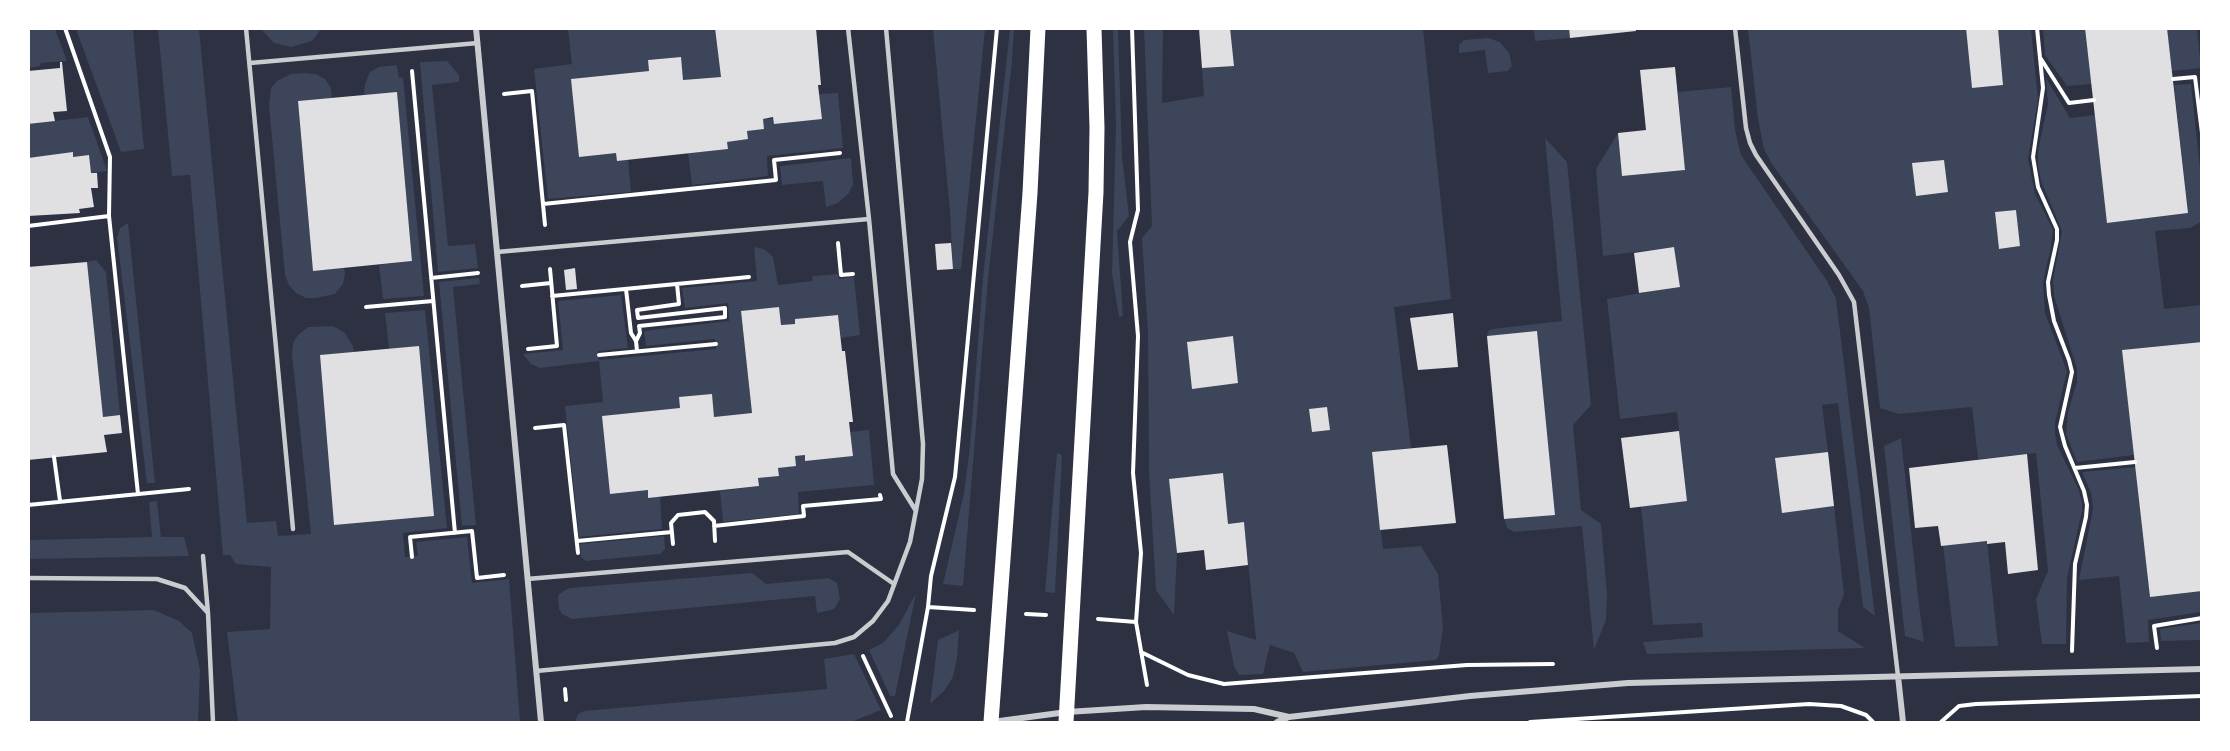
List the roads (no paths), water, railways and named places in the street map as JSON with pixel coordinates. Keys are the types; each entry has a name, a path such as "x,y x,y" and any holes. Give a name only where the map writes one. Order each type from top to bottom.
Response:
{"main road":[{"path":"990,722 1030,193 1038,28"},
{"path":"1067,717 1096,192 1094,28"}],"street":[{"path":"476,28 541,723"},
{"path":"990,722 1067,717 1146,707 1254,709 1289,717 1470,696 1628,683 2202,669"},
{"path":"1898,676 1903,723"},
{"path":"1277,723 1289,717"}],"lane":[{"path":"246,28 293,529"},
{"path":"848,28 893,474 916,511"},
{"path":"536,671 835,643 854,637 873,621 888,601 909,542 916,511 922,479 923,444 886,28"},
{"path":"1735,28 1746,128 1750,143 1839,275 1854,302 1898,676"},
{"path":"250,63 478,43"},
{"path":"497,252 869,219"},
{"path":"526,576 580,574 848,552 894,584"},
{"path":"203,556 213,723"},
{"path":"28,578 157,579 185,588 208,613"}]}
